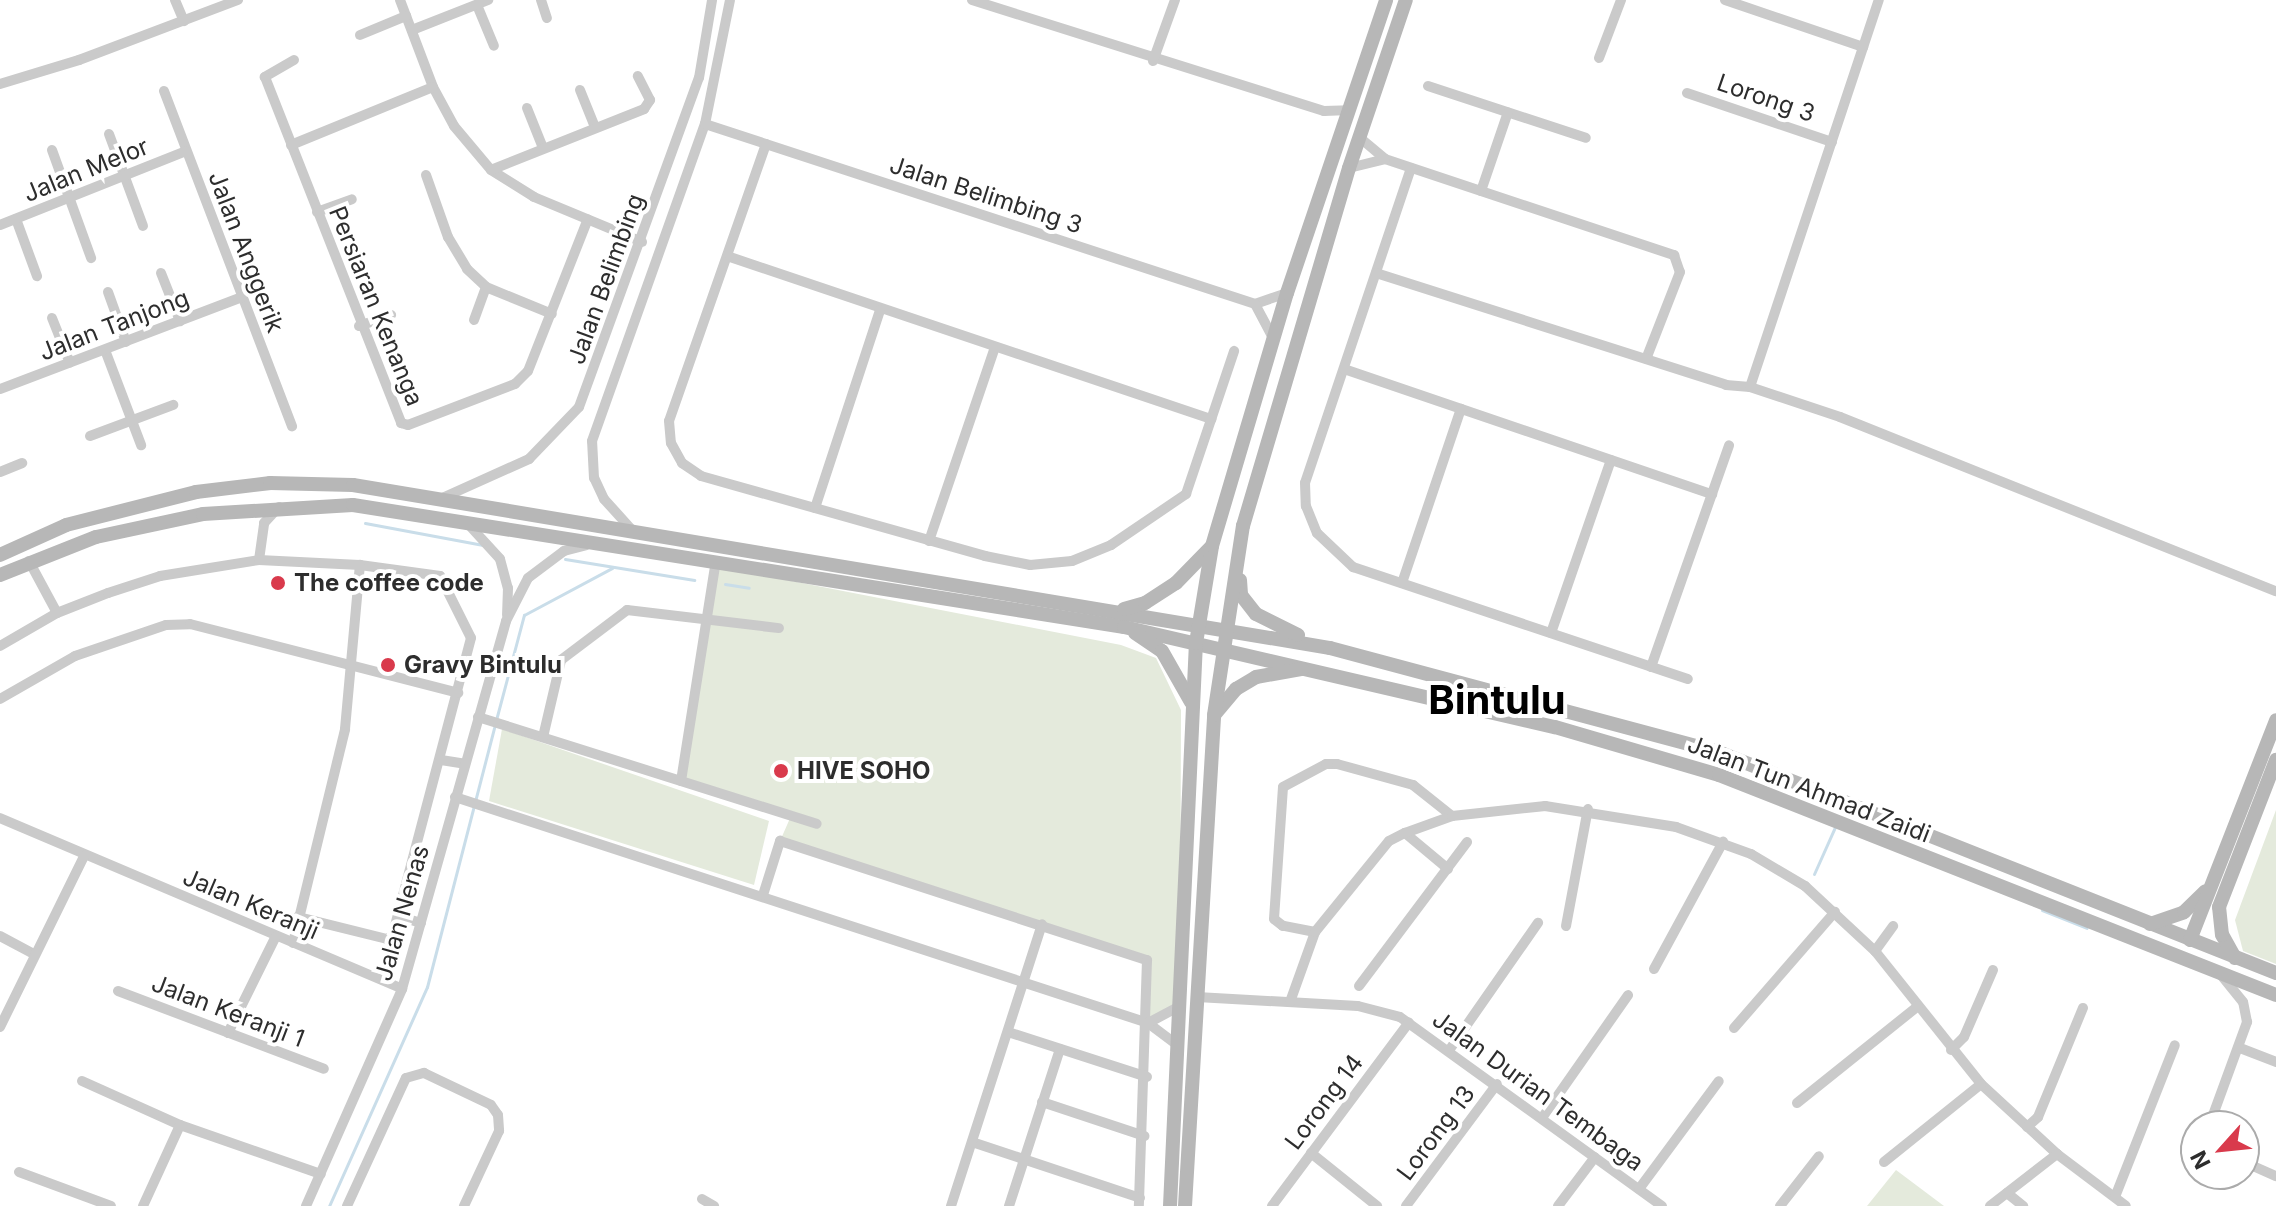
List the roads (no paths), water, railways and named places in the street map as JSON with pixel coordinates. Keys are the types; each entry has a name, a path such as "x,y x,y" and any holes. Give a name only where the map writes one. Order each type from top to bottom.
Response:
{"main road":[{"path":"1170,1206 1198,624 1212,546 1273,338 1386,0"},
{"path":"1185,1206 1214,715 1243,526 1349,168 1406,0"},
{"path":"0,555 66,525 196,492 270,483 353,485 1330,648"},
{"name":"Jalan Tun Ahmad Zaidi","path":"0,575 96,537 188,517 280,506 353,505 455,518 586,545 715,566 1124,627 1313,668 1555,727 1719,775 2276,995"},
{"path":"1116,610 1158,595 1212,546"},
{"path":"1238,559 1241,595 1256,614 1272,626 1330,648"},
{"path":"1124,627 1162,651 1180,674 1191,698 1192,722"},
{"name":"Jalan Tun Ahmad Zaidi","path":"1330,648 1721,753 2276,973"},
{"path":"1214,715 1236,689 1256,677 1313,668"},
{"path":"2190,940 2276,720"},
{"path":"2256,773 2276,739"},
{"path":"2235,958 2222,935 2219,907 2276,760"},
{"path":"2150,924 2184,912 2212,883"}],"street":[{"path":"175,0 184,21"},
{"path":"0,84 238,0"},
{"path":"400,0 433,87 454,126 491,170 534,197 642,242"},
{"path":"412,30 488,0"},
{"path":"541,0 547,18"},
{"name":"Jalan Belimbing","path":"440,499 529,459 579,407 642,242 699,78 712,0"},
{"name":"Jalan Belimbing","path":"632,530 604,499 594,478 592,441 705,124 730,0"},
{"path":"972,0 1153,61 1324,111 1349,110"},
{"path":"1153,61 1175,0"},
{"path":"1725,0 1863,47"},
{"path":"1750,387 1879,0"},
{"path":"1599,58 1617,1"},
{"path":"477,5 494,46"},
{"path":"360,35 406,16"},
{"name":"Persiaran Kenanga","path":"294,60 265,77 394,416 408,425 515,384 538,356 588,219"},
{"path":"491,170 649,104 638,76"},
{"path":"1428,86 1586,138"},
{"path":"291,145 433,87"},
{"path":"580,90 595,127"},
{"name":"Jalan Anggerik","path":"164,91 292,426"},
{"name":"Lorong 3","path":"1687,93 1832,142"},
{"path":"527,108 543,148"},
{"path":"1324,111 1341,133"},
{"path":"1481,191 1508,112"},
{"name":"Jalan Belimbing 3","path":"705,124 1255,304"},
{"path":"109,134 143,226"},
{"path":"1359,137 1385,159 1674,255 1680,272 1646,359"},
{"path":"766,144 730,257 669,421 671,443 682,463 701,476 929,541 1030,565 1072,561 1111,545 1186,494 1234,351"},
{"path":"52,150 91,258"},
{"name":"Jalan Melor","path":"0,225 125,178 186,151"},
{"path":"1349,168 1385,159"},
{"path":"1411,168 1305,483 1306,506 1317,533 1335,554 1353,567 1688,679"},
{"path":"426,175 457,255 486,287 552,314"},
{"path":"317,212 352,199"},
{"path":"16,219 37,276"},
{"path":"730,257 1211,419"},
{"path":"161,273 180,321"},
{"path":"1376,273 1726,385 1750,387 1840,417 2276,591"},
{"path":"474,320 486,287"},
{"path":"108,292 126,342"},
{"path":"1273,338 1255,304 1287,293"},
{"name":"Jalan Tanjong","path":"0,388 242,297"},
{"path":"815,508 880,310"},
{"path":"359,326 391,315"},
{"path":"52,318 70,363"},
{"path":"929,541 995,347"},
{"path":"105,350 141,445"},
{"path":"1344,369 1712,494"},
{"path":"90,436 173,405"},
{"path":"1402,583 1461,409"},
{"path":"1651,667 1729,445"},
{"path":"1551,633 1611,460"},
{"path":"0,472 22,463"},
{"path":"259,560 264,523 280,506"},
{"name":"Jalan Nenas","path":"455,518 479,530 500,559 508,588 506,621"},
{"name":"Jalan Nenas","path":"306,1206 402,989 506,621 528,578 564,551 586,545"},
{"path":"0,646 57,613 160,576 259,560 360,565 440,576 471,630 441,760 398,916 387,939 298,917"},
{"path":"29,561 57,613"},
{"path":"293,943 345,729 360,565"},
{"path":"681,781 715,566"},
{"path":"543,737 561,660 627,610 707,617 779,628"},
{"path":"0,699 75,656 166,625 215,629 352,669 458,693"},
{"path":"478,717 817,824"},
{"path":"441,760 465,764"},
{"path":"1315,932 1283,926 1274,919 1283,787 1326,764 1337,764 1413,785 1452,816"},
{"path":"455,797 1148,1023 1178,1046"},
{"path":"1290,1002 1315,932 1389,841 1452,816 1545,806 1588,809 1723,842 1778,869 1835,912 1875,951 1981,1084 2057,1154 2126,1206"},
{"path":"1566,926 1588,809"},
{"name":"Jalan Keranji","path":"0,818 402,989"},
{"path":"1405,833 1448,869"},
{"path":"763,895 780,841 1147,960 1147,1077 1140,1202 972,1142"},
{"path":"1359,986 1467,842"},
{"path":"1654,969 1723,842"},
{"path":"0,1027 84,856"},
{"path":"1734,1028 1835,912"},
{"path":"398,916 421,923"},
{"path":"1450,1049 1538,923"},
{"path":"951,1206 1042,924"},
{"path":"1875,951 1893,926"},
{"path":"0,936 34,954"},
{"path":"228,1033 276,936"},
{"path":"1951,1050 1964,1037 1993,970"},
{"path":"2215,1110 2247,1022 2243,1002 2220,973"},
{"name":"Jalan Keranji 1","path":"118,991 324,1069"},
{"path":"1542,1118 1628,995"},
{"name":"Jalan Durian Tembaga","path":"1197,997 1358,1006 1409,1022 1662,1206"},
{"path":"1148,1023 1180,1006"},
{"path":"1797,1103 1918,1006"},
{"path":"2027,1127 2038,1117 2083,1008"},
{"name":"Lorong 14","path":"1272,1206 1409,1022"},
{"path":"1008,1032 1147,1077"},
{"path":"2115,1197 2175,1045"},
{"path":"2240,1048 2276,1062"},
{"path":"1009,1206 1060,1049"},
{"path":"347,1206 406,1078 424,1073 491,1105 498,1115 499,1131 464,1206"},
{"path":"82,1081 180,1125 321,1174"},
{"path":"1639,1189 1719,1081"},
{"name":"Lorong 13","path":"1406,1206 1497,1084"},
{"path":"1884,1162 1981,1084"},
{"path":"1042,1102 1144,1136"},
{"path":"143,1206 180,1125"},
{"path":"1311,1153 1377,1206"},
{"path":"1990,1206 2057,1154"},
{"path":"1780,1206 1819,1156"},
{"path":"1558,1206 1595,1157"},
{"path":"19,1172 111,1206"},
{"path":"2007,1193 2023,1206"},
{"path":"702,1199 714,1206"}],"waterway":[{"path":"365,523 483,545"},
{"path":"565,559 694,580"},
{"path":"496,720 524,615 612,568"},
{"path":"725,584 749,588"},
{"path":"329,1206 427,987 494,727"},
{"path":"1814,874 1835,827"},
{"path":"2042,910 2087,928"}],"place":[{"name":"The coffee code","path":"278,583"},
{"name":"Gravy Bintulu","path":"388,665"},
{"name":"HIVE SOHO","path":"781,771"}],"district":[{"name":"Bintulu","path":"1497,700"}]}
